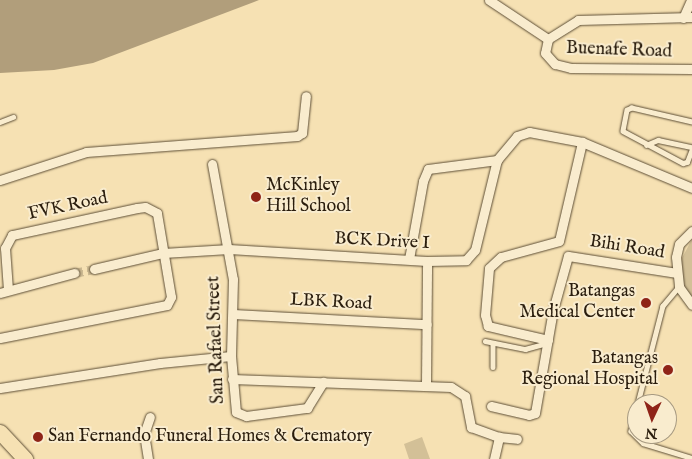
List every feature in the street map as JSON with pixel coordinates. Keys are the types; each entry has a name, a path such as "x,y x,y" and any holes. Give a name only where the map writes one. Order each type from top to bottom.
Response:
{"main road":[{"path":"0,432 25,459"}],"street":[{"name":"Buenafe Road","path":"489,0 548,39 545,53 548,59 571,68 692,69"},
{"path":"548,39 578,20 687,18 691,0"},
{"path":"0,180 86,152 297,136 302,133 306,96"},
{"name":"BCK Drive I","path":"94,269 164,253 229,249 427,261 460,261 472,255 497,160 509,143 523,133 539,132 582,142"},
{"path":"568,256 559,241 582,142 691,185"},
{"path":"408,259 422,180 428,169 497,160"},
{"name":"San Rafael Street","path":"212,164 229,249 233,314 231,356 236,412 246,416 307,408 323,382"},
{"name":"FVK Road","path":"4,292 5,248 12,235 145,207 157,213 164,253"},
{"path":"692,231 679,244 676,273 679,287 692,305"},
{"path":"547,342 488,326 485,315 489,268 495,260 559,241"},
{"path":"0,338 162,307 171,297 164,253"},
{"name":"Bihi Road","path":"491,406 534,413 562,270 568,256 676,273"},
{"path":"426,385 427,261"},
{"path":"4,292 74,273"},
{"name":"LBK Road","path":"233,314 427,324"},
{"path":"0,388 160,363 231,356"},
{"path":"232,379 426,385 459,390 465,396 471,427 499,437 517,439"},
{"path":"148,459 144,434 150,416"},
{"path":"494,459 499,437"}],"lane":[{"path":"646,145 664,140 692,148 685,163 646,145 624,134 628,109 692,122"},
{"path":"0,122 13,117"},
{"path":"679,287 663,306 631,431 642,443 692,458"},
{"path":"485,341 530,349 547,342"},
{"path":"493,343 493,367"}],"shaded area":[{"path":"0,0 259,0 93,63 54,70 0,73"},
{"path":"692,239 692,302 682,287 680,262"},
{"path":"422,437 430,459 409,459 404,444"}],"tunnel":[{"path":"74,273 94,269"}],"place":[{"name":"McKinley Hill School","path":"256,197"},
{"name":"Batangas Medical Center","path":"646,303"},
{"name":"Batangas Regional Hospital","path":"668,370"},
{"name":"San Fernando Funeral Homes & Crematory","path":"38,437"}]}
